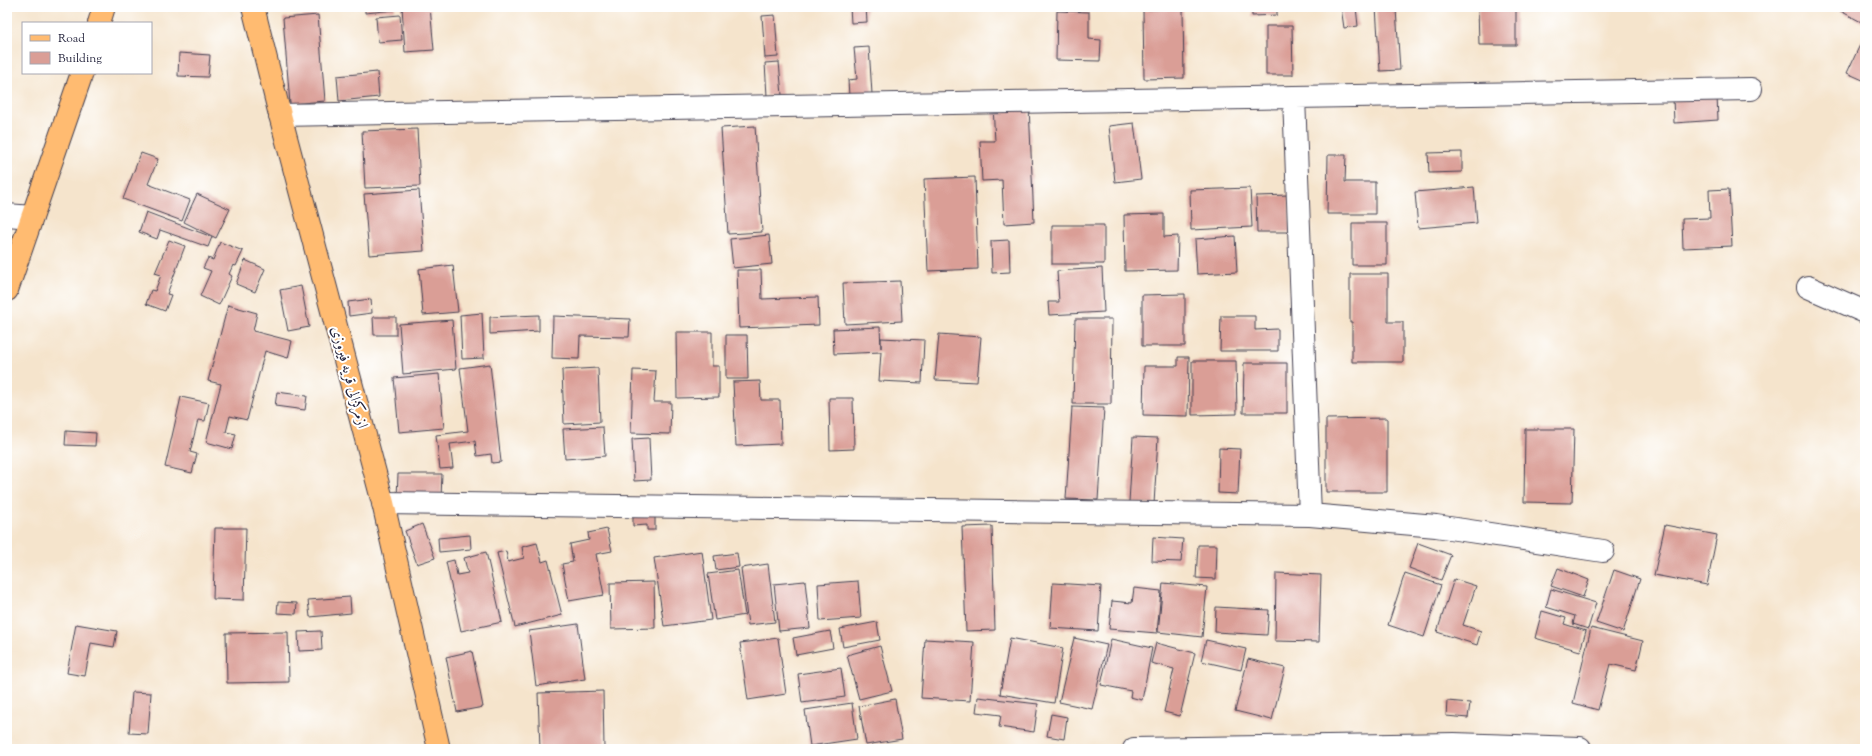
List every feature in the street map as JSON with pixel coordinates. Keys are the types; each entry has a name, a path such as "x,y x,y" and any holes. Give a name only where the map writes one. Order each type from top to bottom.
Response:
{"main road":[{"path":"99,22 104,7"},
{"name":"ازمرکزالی قریه فیروزی","path":"253,7 280,115 383,503 439,749"},
{"path":"7,290 82,74"}],"street":[{"path":"280,115 1751,89"},
{"path":"1294,97 1310,515"},
{"path":"7,215 32,218"},
{"path":"1808,287 1865,312"},
{"path":"383,503 1310,515 1436,526 1603,551"},
{"path":"1134,749 1454,744 1580,748"}],"building":[{"path":"365,7 395,7 395,10 365,13"},
{"path":"402,7 430,7 434,50 405,52"},
{"path":"850,7 866,7 867,22 851,23"},
{"path":"1252,7 1277,7 1277,15 1252,16"},
{"path":"1341,7 1356,7 1358,26 1344,28"},
{"path":"1376,7 1408,7 1396,9 1400,70 1380,71"},
{"path":"1478,7 1516,7 1516,45 1479,45"},
{"path":"1833,7 1865,7 1865,24"},
{"path":"1183,9 1184,78 1144,79 1143,10"},
{"path":"1057,11 1089,12 1089,39 1101,40 1100,61 1056,60"},
{"path":"318,15 325,101 290,104 283,18"},
{"path":"400,15 402,40 378,42 376,17"},
{"path":"775,15 778,57 765,58 762,16"},
{"path":"1266,26 1292,26 1293,75 1266,75"},
{"path":"1865,34 1865,81 1847,73"},
{"path":"869,47 872,94 849,96 848,80 857,79 854,48"},
{"path":"179,53 210,55 208,77 178,76"},
{"path":"779,62 782,95 767,96 765,63"},
{"path":"377,72 379,97 339,101 337,76"},
{"path":"1717,96 1718,120 1674,123 1673,98"},
{"path":"1029,106 1034,222 1004,224 1002,180 982,181 980,141 995,141 993,107"},
{"path":"1134,123 1141,179 1115,182 1109,126"},
{"path":"755,126 762,232 728,234 721,128"},
{"path":"417,129 420,186 365,188 362,131"},
{"path":"1462,152 1462,172 1429,173 1428,153"},
{"path":"141,153 158,159 148,184 190,200 182,221 123,199"},
{"path":"1328,155 1346,155 1345,182 1375,182 1375,214 1327,214"},
{"path":"975,177 978,269 928,271 924,179"},
{"path":"1474,187 1477,223 1418,228 1415,192"},
{"path":"1250,188 1252,227 1191,230 1190,190"},
{"path":"1729,189 1732,246 1683,248 1682,219 1710,218 1709,190"},
{"path":"419,190 424,251 369,255 364,194"},
{"path":"197,194 230,209 216,238 184,222"},
{"path":"1289,195 1290,232 1257,232 1256,196"},
{"path":"146,212 212,237 208,247 160,230 157,239 139,232"},
{"path":"1164,214 1164,237 1178,236 1177,270 1125,271 1124,215"},
{"path":"1352,223 1387,223 1387,265 1352,265"},
{"path":"1052,225 1104,225 1104,264 1052,264"},
{"path":"769,235 772,264 733,268 730,239"},
{"path":"1235,236 1237,272 1197,274 1195,239"},
{"path":"169,240 185,246 167,294 171,295 165,311 146,304 151,290 155,291 161,275 155,273"},
{"path":"1009,240 1010,272 992,273 991,241"},
{"path":"220,242 243,251 236,266 233,265 229,274 232,276 219,305 200,296 211,271 203,268 208,258 213,260"},
{"path":"245,260 265,269 255,292 236,284"},
{"path":"453,265 458,312 423,315 419,269"},
{"path":"1102,268 1104,312 1049,315 1048,302 1059,302 1057,271"},
{"path":"737,270 761,270 762,299 818,297 819,325 739,328"},
{"path":"1350,274 1388,274 1388,322 1403,322 1403,362 1352,362"},
{"path":"900,281 902,321 845,324 843,283"},
{"path":"301,286 309,327 288,331 280,290"},
{"path":"1185,294 1185,346 1142,346 1142,295"},
{"path":"371,299 372,313 349,316 348,302"},
{"path":"228,305 257,313 253,331 292,341 288,358 265,351 247,420 230,416 226,432 236,434 232,449 206,442 221,384 208,381"},
{"path":"482,313 484,358 462,359 460,315"},
{"path":"539,315 539,331 490,334 490,317"},
{"path":"553,316 630,319 629,337 580,336 579,359 552,358"},
{"path":"1221,316 1255,316 1255,330 1278,329 1278,351 1220,351"},
{"path":"373,317 396,317 396,335 374,335"},
{"path":"1075,319 1112,319 1111,404 1073,404"},
{"path":"452,320 456,369 403,374 399,324"},
{"path":"880,327 881,348 881,338 924,340 922,383 879,381 881,352 834,354 833,329"},
{"path":"676,332 712,332 712,366 719,366 719,397 677,398"},
{"path":"939,334 981,337 977,382 935,380"},
{"path":"726,335 747,335 748,379 726,379"},
{"path":"1178,357 1189,357 1188,416 1143,415 1144,366 1178,366"},
{"path":"1192,361 1236,361 1237,414 1192,415"},
{"path":"1244,363 1287,363 1287,413 1243,413"},
{"path":"490,364 501,462 492,463 491,454 477,456 475,441 450,444 453,468 440,469 436,435 468,431 460,368"},
{"path":"598,368 600,422 564,424 562,370"},
{"path":"633,370 656,371 654,402 671,402 670,434 631,433"},
{"path":"439,374 444,428 399,432 394,378"},
{"path":"760,381 761,400 780,400 781,444 736,446 733,382"},
{"path":"277,392 307,396 305,410 275,406"},
{"path":"181,397 209,403 205,421 198,420 190,452 197,454 192,473 165,467"},
{"path":"829,398 853,398 854,449 830,450"},
{"path":"1072,407 1104,408 1098,500 1066,499"},
{"path":"1387,418 1387,492 1326,492 1326,419"},
{"path":"603,427 605,456 565,459 563,429"},
{"path":"1525,429 1574,429 1572,503 1524,502"},
{"path":"66,431 96,433 95,446 65,445"},
{"path":"1133,437 1158,438 1154,504 1129,502"},
{"path":"649,438 651,480 634,481 632,439"},
{"path":"1219,448 1240,449 1238,494 1218,493"},
{"path":"398,474 442,474 441,498 397,498"},
{"path":"655,509 655,530 647,530 647,525 633,526 633,510"},
{"path":"422,524 435,558 417,564 405,531"},
{"path":"1665,525 1717,535 1707,585 1654,575"},
{"path":"992,526 995,630 966,631 962,527"},
{"path":"215,528 246,528 244,600 213,599"},
{"path":"607,529 612,551 596,554 604,595 569,601 562,564 573,562 570,544 589,540 588,533"},
{"path":"470,535 471,549 439,552 438,538"},
{"path":"1153,537 1183,539 1181,562 1152,561"},
{"path":"537,543 542,562 548,560 562,615 515,627 497,553 506,551 508,562 524,558 522,547"},
{"path":"1418,543 1451,555 1441,580 1409,568"},
{"path":"1198,545 1217,545 1216,579 1196,578"},
{"path":"702,551 711,620 664,626 654,558"},
{"path":"486,552 502,622 461,631 446,562 454,560 457,575 468,573 464,558"},
{"path":"737,553 739,567 716,570 714,556"},
{"path":"768,564 775,622 748,625 741,568"},
{"path":"1558,568 1589,580 1583,597 1551,586"},
{"path":"738,570 745,615 715,620 708,574"},
{"path":"1614,570 1640,579 1623,632 1596,623"},
{"path":"1276,573 1321,575 1319,642 1275,641"},
{"path":"1405,573 1441,585 1424,637 1388,625"},
{"path":"1454,579 1476,586 1463,625 1481,631 1477,645 1437,632"},
{"path":"805,581 810,628 779,631 774,584"},
{"path":"858,581 861,618 820,621 818,584"},
{"path":"654,582 655,628 611,629 610,583"},
{"path":"1053,583 1101,586 1098,631 1050,628"},
{"path":"1163,583 1207,587 1202,637 1158,632"},
{"path":"1134,588 1161,591 1157,633 1109,629 1112,601 1132,603"},
{"path":"1551,589 1596,603 1588,629 1573,624 1575,616 1546,607"},
{"path":"350,597 351,613 310,617 308,600"},
{"path":"278,602 297,603 296,614 277,613"},
{"path":"1216,607 1269,610 1267,635 1215,632"},
{"path":"1542,611 1566,618 1564,624 1586,631 1580,651 1535,638"},
{"path":"877,622 880,640 843,647 840,629"},
{"path":"76,624 117,631 114,647 91,643 85,676 67,673"},
{"path":"578,624 585,679 536,686 529,631"},
{"path":"1591,628 1643,641 1636,670 1610,664 1598,710 1573,703"},
{"path":"321,631 322,650 299,651 298,632"},
{"path":"830,631 833,648 796,655 793,638"},
{"path":"288,632 289,682 227,683 226,633"},
{"path":"778,638 786,694 748,700 740,643"},
{"path":"1010,638 1063,648 1054,703 1000,694"},
{"path":"1074,638 1107,645 1092,709 1059,702"},
{"path":"925,639 974,642 970,701 921,698"},
{"path":"1111,639 1152,648 1142,700 1130,697 1131,691 1101,685"},
{"path":"1206,640 1246,649 1241,670 1201,661"},
{"path":"1156,643 1195,653 1180,716 1164,712 1174,669 1151,663"},
{"path":"880,646 892,691 859,699 847,655"},
{"path":"472,651 483,707 457,712 446,657"},
{"path":"1248,659 1285,668 1272,720 1235,711"},
{"path":"841,668 845,697 802,703 798,674"},
{"path":"603,691 604,749 540,749 538,693"},
{"path":"132,692 151,693 148,734 129,733"},
{"path":"978,697 1038,704 1034,732 999,727 1001,715 976,712"},
{"path":"895,699 902,739 866,745 859,706"},
{"path":"1447,701 1470,703 1468,718 1446,716"},
{"path":"852,703 857,739 810,746 805,710"},
{"path":"1051,714 1067,717 1064,739 1047,736"}]}
